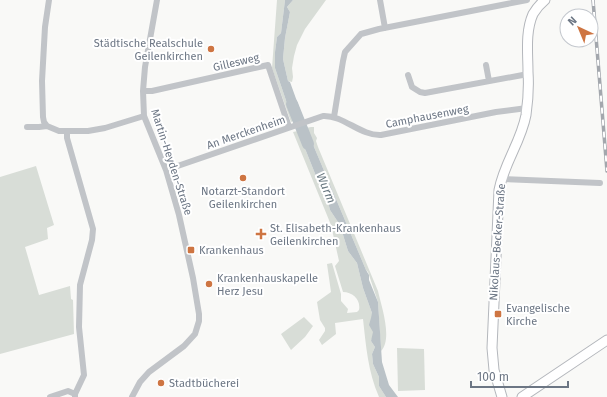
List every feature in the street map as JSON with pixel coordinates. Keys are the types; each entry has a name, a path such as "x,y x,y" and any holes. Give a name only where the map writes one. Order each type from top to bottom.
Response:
{"main road":[{"name":"Nikolaus-Becker-Straße","path":"502,397 494,370 492,348 496,226 499,190 501,178 523,128 526,108 530,26 536,9 545,0"},
{"path":"522,397 607,340"}],"street":[{"path":"47,126 43,117 42,81 45,27 49,0"},
{"name":"Martin-Heyden-Straße","path":"132,397 140,382 150,372 184,346 195,334 198,329 199,314 183,231 166,170 144,116 143,90 145,68 157,0"},
{"path":"380,0 385,28"},
{"path":"334,117 345,52 361,34 527,0 536,9"},
{"name":"Gillesweg","path":"143,90 152,91 268,65 290,127"},
{"path":"486,65 489,81"},
{"path":"408,76 412,87 425,93 528,74"},
{"name":"Camphausenweg","path":"334,117 365,132 374,135 381,135 485,114 526,108"},
{"path":"27,127 47,126 58,131 67,132 88,131 105,128 144,116"},
{"name":"An Merckenheim","path":"166,170 324,116 334,117"},
{"path":"50,397 68,392 75,396 84,375 79,327 80,285 92,240 93,229 67,138 67,132"},
{"path":"501,178 600,183"}],"shaded area":[{"path":"277,0 285,0 281,33 277,37 275,68 293,121 291,122 272,68"},
{"path":"293,0 326,0 305,29 297,45 292,68 292,82 288,81 283,59 290,12 287,7"},
{"path":"314,127 318,147 378,291 386,330 386,339 381,351 378,302 368,272 306,128"},
{"path":"298,131 320,186 326,194 330,210 340,225 348,251 357,263 363,288 372,313 374,334 371,341 375,347 372,354 373,364 379,377 379,386 386,397 379,397 372,378 363,319 335,323 336,334 322,345 319,340 325,331 325,328 320,320 317,302 331,292 327,264 332,263 341,294 341,301 348,309 347,313 357,312 359,310 359,303 356,297 350,293 343,292 335,266 339,261 331,225 293,132"},
{"path":"36,166 54,225 47,228 48,239 25,247 39,295 70,286 71,299 73,300 74,334 0,354 0,177"},
{"path":"304,317 313,326 305,337 291,350 281,334"},
{"path":"397,348 424,349 425,390 398,391"}],"water":[{"path":"285,0 293,0 287,7 290,12 283,59 288,81 290,82 303,118 293,121 275,68 277,37 281,33"},
{"path":"306,128 369,275 369,280 378,302 382,362 389,385 398,397 386,397 379,386 379,377 373,364 372,354 375,347 371,341 373,332 369,325 372,313 363,288 357,263 348,251 340,225 330,210 326,194 320,186 298,131"}],"waterway":[{"name":"Wurm","path":"292,104 308,144"}],"railway":[{"path":"593,0 607,171"}],"place":[{"name":"Städtische Realschule Geilenkirchen","path":"211,49"},
{"name":"Notarzt-Standort Geilenkirchen","path":"243,178"},
{"name":"St. Elisabeth-Krankenhaus Geilenkirchen","path":"261,234"},
{"name":"Krankenhaus","path":"191,250"},
{"name":"Krankenhauskapelle Herz Jesu","path":"209,284"},
{"name":"Evangelische Kirche","path":"498,314"},
{"name":"Stadtbücherei","path":"161,383"}]}
